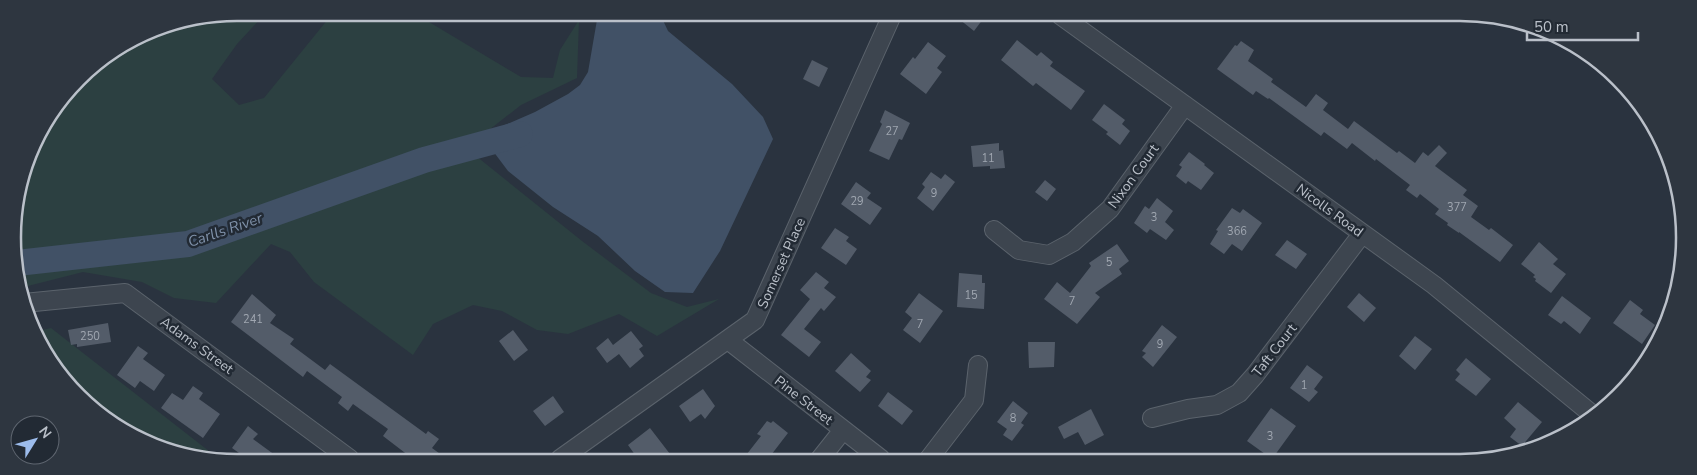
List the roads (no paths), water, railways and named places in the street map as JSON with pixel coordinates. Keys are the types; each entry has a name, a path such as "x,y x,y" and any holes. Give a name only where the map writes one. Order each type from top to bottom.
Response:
{"street":[{"name":"Somerset Place","path":"567,454 755,320 889,21"},
{"name":"Nicolls Road","path":"1068,21 1434,285 1588,411"},
{"name":"Nixon Court","path":"994,230 1019,250 1049,255 1073,242 1110,208 1185,105"},
{"name":"Taft Court","path":"1152,418 1188,409 1217,406 1238,393 1255,375 1362,234"},
{"name":"Adams Street","path":"32,302 125,293 345,454"},
{"name":"Pine Street","path":"728,340 873,454"},
{"path":"933,454 974,400 978,365"},
{"path":"824,454 842,430"}],"water":[{"path":"597,21 663,21 668,31 732,84 763,117 773,139 720,251 693,293 665,292 635,271 598,236 553,207 508,171 487,143 498,128 535,112 568,94 580,85 588,72"}],"waterway":[{"name":"Carlls River","path":"23,262 188,244 424,160 520,134"}]}
